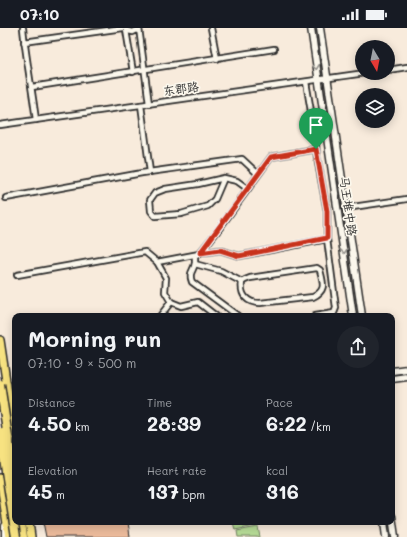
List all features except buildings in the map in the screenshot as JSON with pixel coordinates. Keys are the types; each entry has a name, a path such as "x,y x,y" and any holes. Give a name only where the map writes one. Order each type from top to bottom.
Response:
{"highway":[{"path":"0,384 12,463"},
{"path":"0,432 12,511"},
{"path":"14,525 16,537"},
{"path":"21,525 23,537"}],"main road":[{"name":"马王堆中路","path":"311,28 353,313"},
{"name":"马王堆中路","path":"320,28 362,313"},
{"path":"0,340 12,417"},
{"path":"395,371 407,369"},
{"path":"395,379 407,377"},
{"path":"0,432 12,430"},
{"path":"0,440 12,439"},
{"path":"0,478 9,537"},
{"path":"5,537 6,516"},
{"path":"29,525 31,537"},
{"path":"384,525 386,537"},
{"path":"393,525 395,537"}],"street":[{"path":"23,28 36,120"},
{"path":"24,42 125,29 128,32 133,32 138,28"},
{"path":"138,28 149,104"},
{"path":"211,28 216,59"},
{"path":"125,29 133,72"},
{"path":"32,87 274,49"},
{"path":"395,69 407,67"},
{"name":"东郡路","path":"0,124 355,75"},
{"path":"306,82 327,211 327,238 336,310 334,313"},
{"path":"141,105 150,172"},
{"path":"158,262 195,256 200,253 271,157 316,149"},
{"path":"6,198 150,172 242,159 258,174"},
{"path":"224,178 215,199 208,206 181,214 155,216 151,211 150,200 155,193 165,189 224,178 237,181 248,189"},
{"path":"346,208 407,199"},
{"path":"200,253 220,250 239,256 327,238"},
{"path":"17,275 145,252 158,262 166,278 165,292 171,302 181,306 198,302 212,313"},
{"path":"195,256 195,264 190,274 192,282 234,313"},
{"path":"195,264 222,271 242,282"},
{"path":"315,267 320,270 323,287 320,292 313,297 253,303 245,297 242,282 250,278 315,267"},
{"path":"162,313 171,302"}],"green space":[{"path":"234,525 259,525 235,530"},
{"path":"258,527 260,537 238,537 237,531"}],"route":[{"path":"316,149 327,211 327,238 239,256 220,250 200,253 271,157 316,149"}]}
